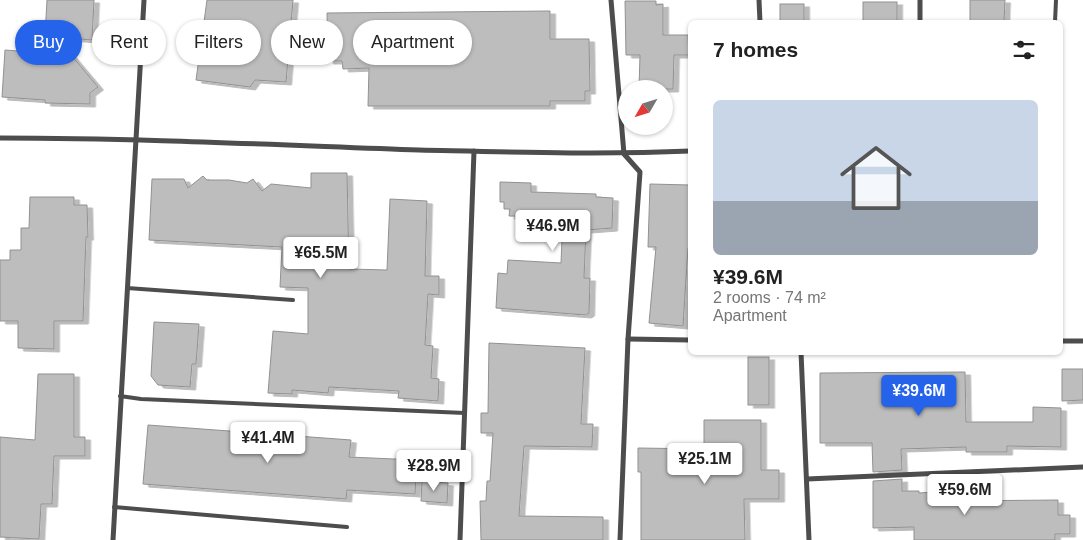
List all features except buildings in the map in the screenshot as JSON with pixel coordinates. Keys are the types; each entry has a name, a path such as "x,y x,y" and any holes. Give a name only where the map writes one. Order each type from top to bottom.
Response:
{"street":[{"path":"113,540 144,0"},
{"path":"611,0 624,154 640,172 628,339 620,540"},
{"path":"759,0 760,20"},
{"path":"920,0 920,20"},
{"path":"0,138 624,154 688,151"},
{"path":"460,540 474,151"},
{"path":"628,339 688,340"},
{"path":"1063,341 1083,341"},
{"path":"801,355 809,540"},
{"path":"807,479 1083,467"}],"lane":[{"path":"1055,20 1056,0"},
{"path":"127,288 293,300"},
{"path":"120,396 151,400 465,413"},
{"path":"114,507 346,527"}]}
